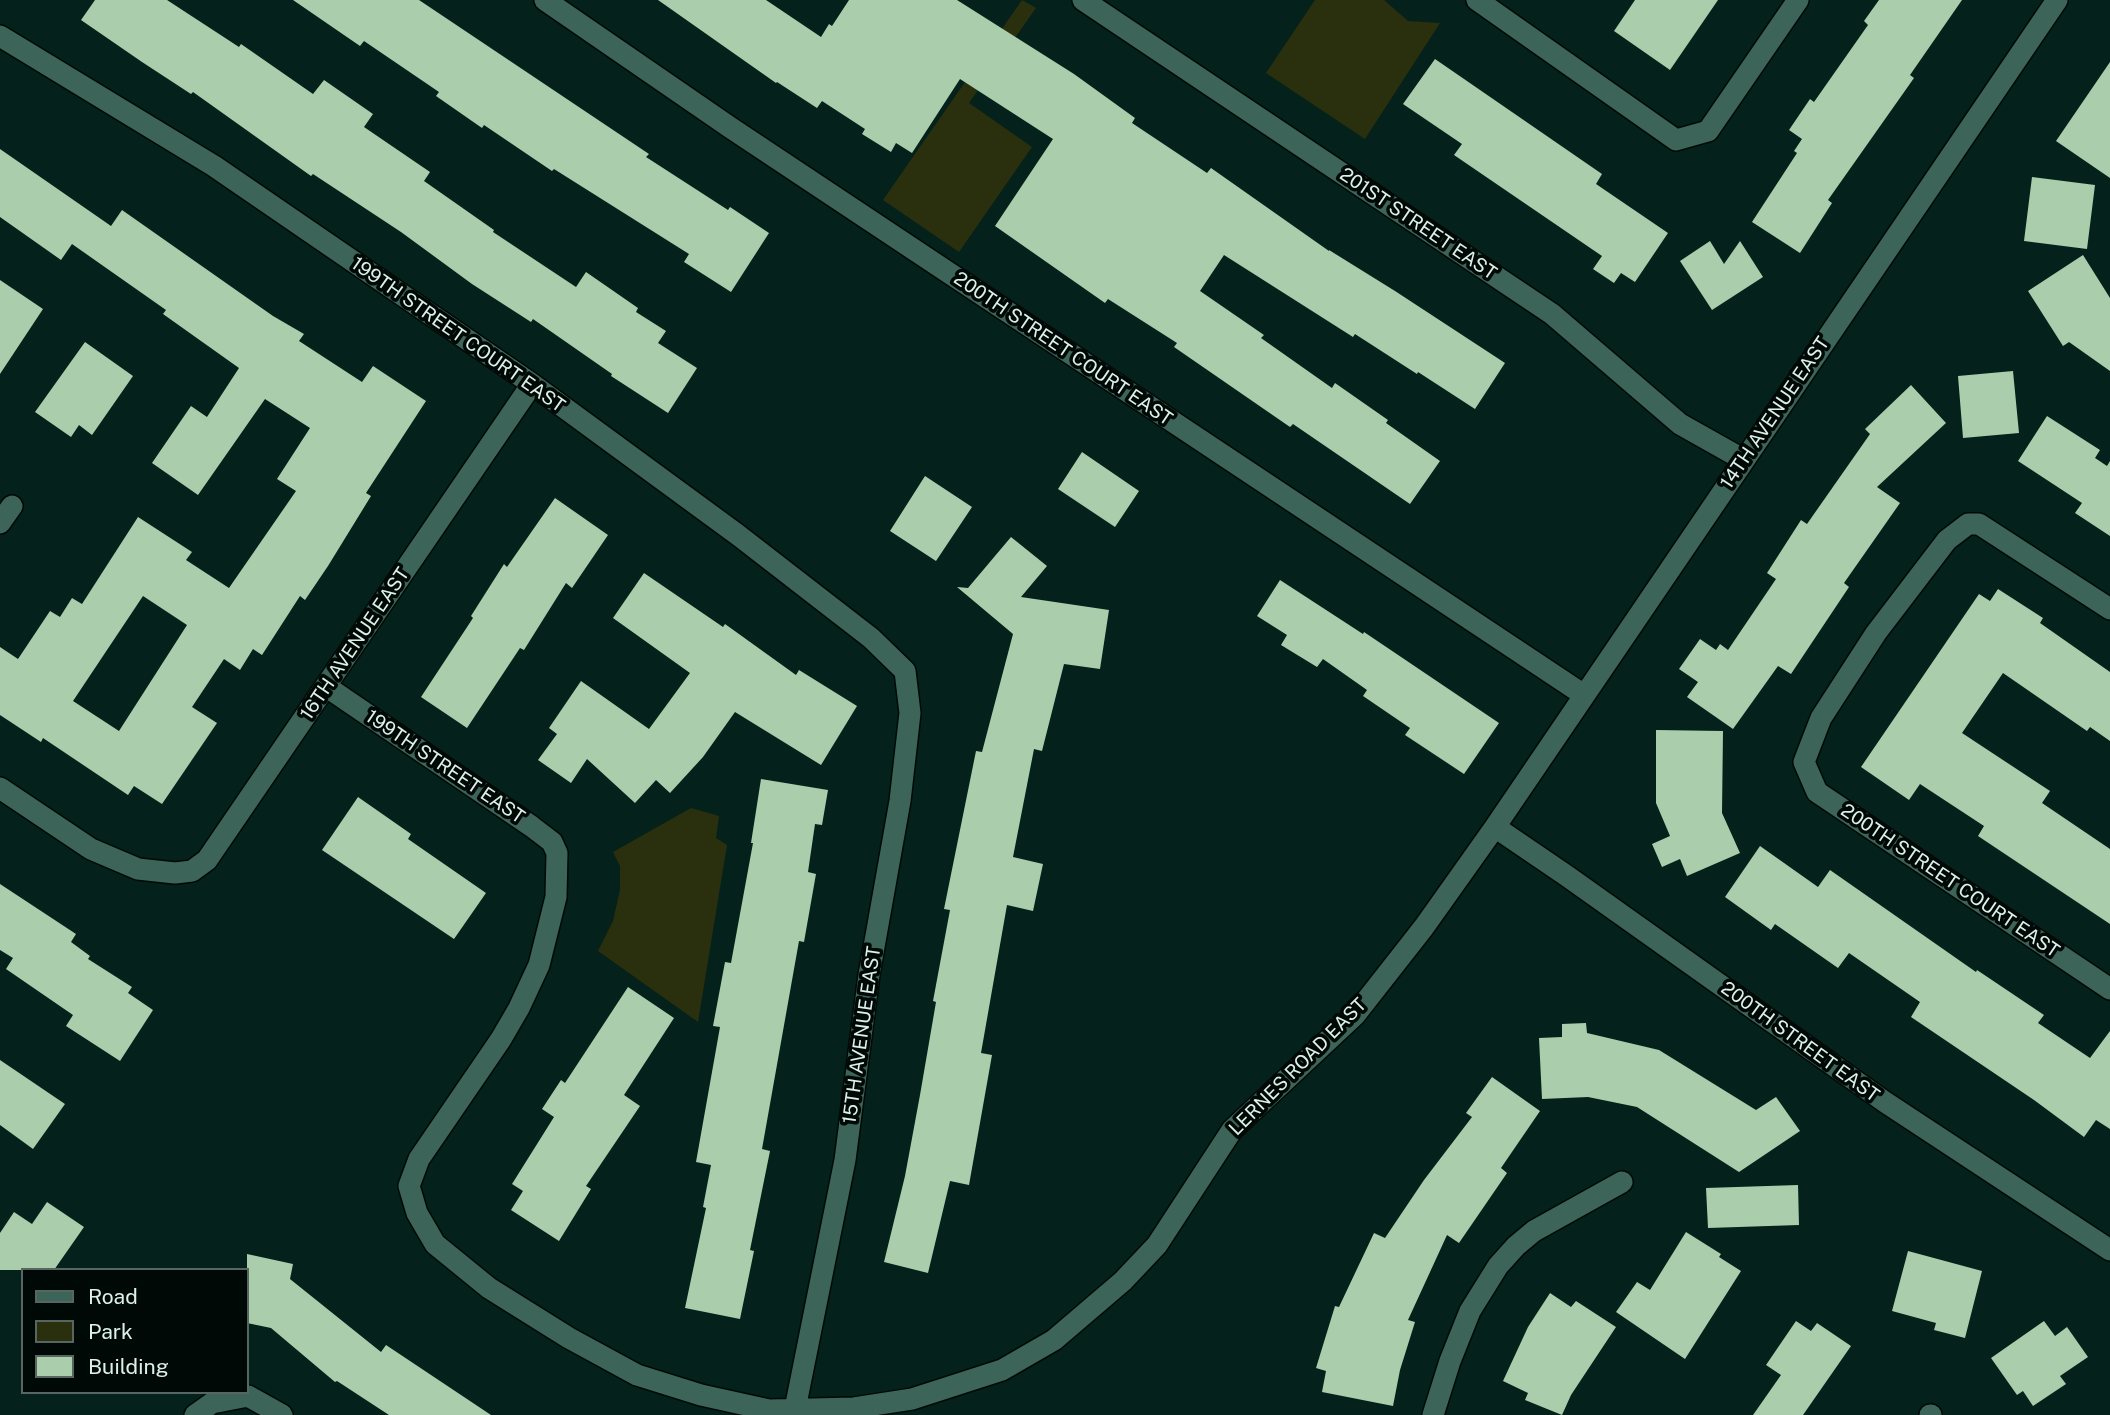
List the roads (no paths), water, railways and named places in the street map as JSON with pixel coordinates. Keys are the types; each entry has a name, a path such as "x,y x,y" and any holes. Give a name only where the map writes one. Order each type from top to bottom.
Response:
{"street":[{"name":"200TH STREET COURT EAST","path":"545,0 731,128 1584,695"},
{"name":"201ST STREET EAST","path":"1083,0 1552,314 1680,424 1744,460"},
{"path":"1477,0 1676,140 1708,131 1798,0"},
{"name":"14TH AVENUE EAST","path":"1495,827 2057,0"},
{"name":"199TH STREET COURT EAST","path":"0,36 214,166 532,384 738,536 897,661"},
{"name":"16TH AVENUE EAST","path":"0,788 91,849 138,869 159,873 192,871 207,860 532,384"},
{"name":"200TH STREET COURT EAST","path":"2110,609 1979,524 1968,524 1947,540 1876,633 1821,718 1804,762 1817,792 2110,989"},
{"name":"15TH AVENUE EAST","path":"795,1409 845,1160 869,975 900,801 910,713 905,671 897,661"},
{"name":"199TH STREET EAST","path":"327,687 531,825 552,842 557,853 556,897 539,965 502,1039 419,1159 409,1186"},
{"name":"LERNES ROAD EAST","path":"409,1186 416,1213 435,1244 489,1288 569,1338 637,1375 701,1395 769,1410 853,1408 912,1399 1002,1370 1054,1340 1123,1282 1157,1245 1233,1130 1355,1015 1424,927 1495,827"},
{"name":"200TH STREET EAST","path":"1495,827 1885,1102 2110,1250"},
{"path":"1433,1415 1470,1311 1497,1266 1534,1231 1622,1182"},
{"path":"195,1415 212,1404 248,1396 282,1415"}]}
